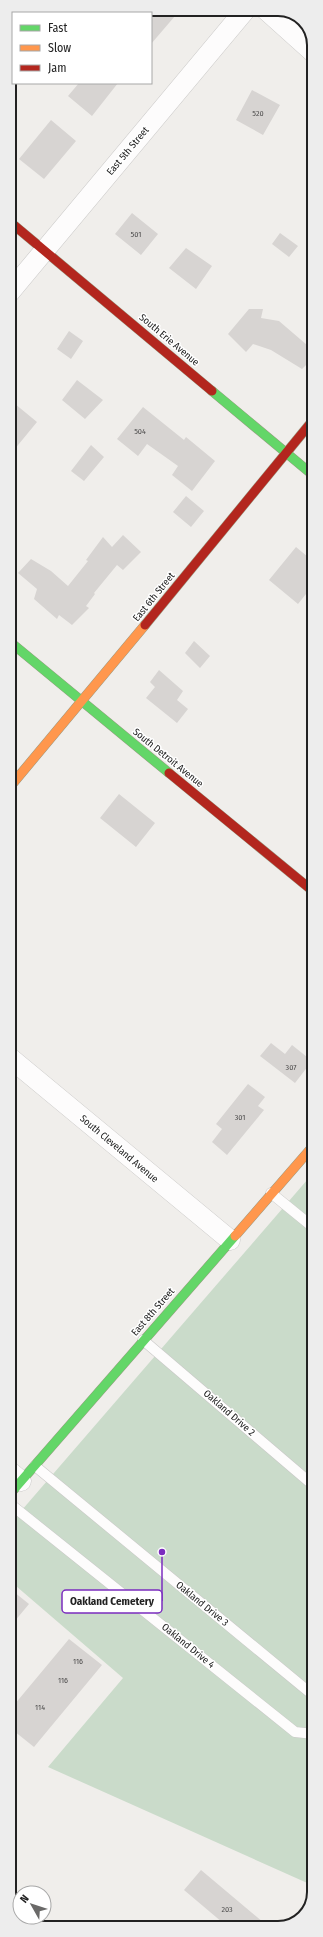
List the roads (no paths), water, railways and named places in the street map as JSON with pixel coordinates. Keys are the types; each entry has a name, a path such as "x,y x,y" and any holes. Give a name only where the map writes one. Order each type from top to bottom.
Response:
{"street":[{"name":"East 5th Street","path":"16,284 240,16"},
{"path":"273,16 307,47"},
{"name":"South Erie Avenue","path":"16,227 307,470"},
{"name":"East 6th Street","path":"16,780 82,702 307,428"},
{"name":"South Detroit Avenue","path":"16,646 307,886"},
{"name":"South Cleveland Avenue","path":"16,1063 230,1240"},
{"name":"East 8th Street","path":"16,1480 35,1466 307,1153"}],"lane":[{"path":"271,1193 307,1222"},
{"name":"Oakland Drive 2","path":"144,1340 307,1479"},
{"name":"Oakland Drive 3","path":"35,1466 307,1690"},
{"name":"Oakland Drive 4","path":"16,1509 295,1732 307,1733"}],"place":[{"name":"Oakland Cemetery","path":"162,1552"}]}
